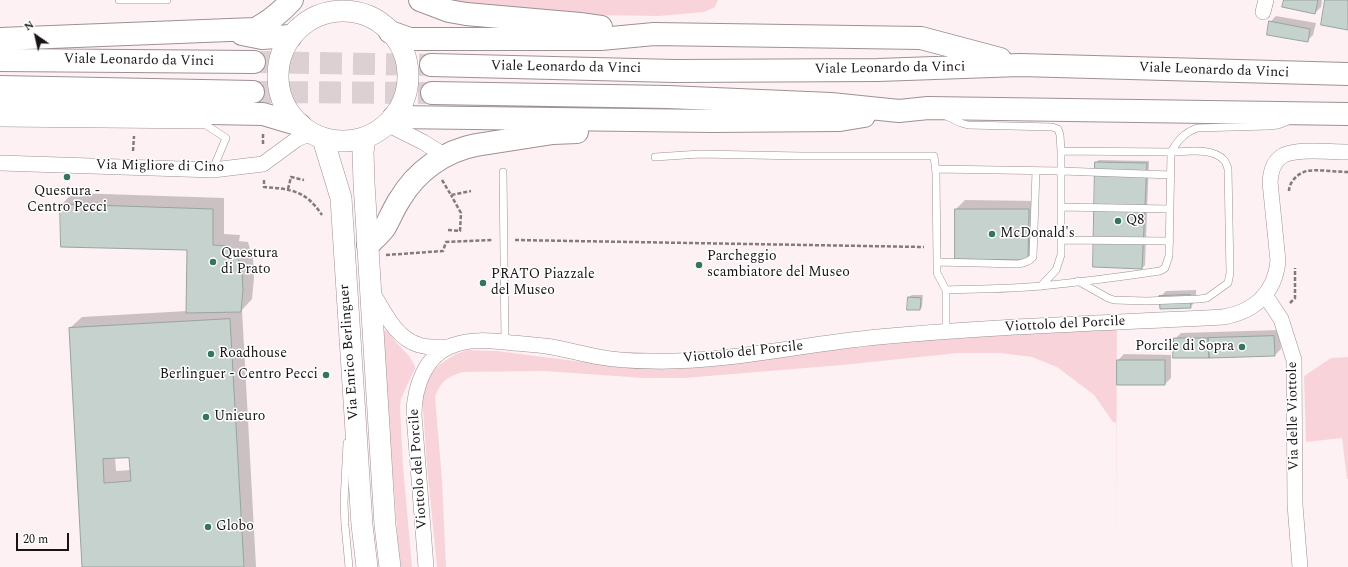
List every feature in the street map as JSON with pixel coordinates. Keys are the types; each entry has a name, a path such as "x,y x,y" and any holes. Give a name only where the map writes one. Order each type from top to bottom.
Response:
{"highway":[{"path":"0,39 255,29 268,22 284,9 292,0"},
{"path":"420,0 466,14 580,24 649,35"},
{"path":"224,31 262,38 291,36"},
{"path":"390,32 410,38 601,39 649,35 921,38 1020,65"},
{"name":"Viale Leonardo da Vinci","path":"0,60 254,62"},
{"name":"Viale Leonardo da Vinci","path":"431,65 675,70 878,70 1020,65 1348,74"},
{"name":"Viale Leonardo da Vinci","path":"0,87 253,92"},
{"name":"Viale Leonardo da Vinci","path":"432,93 668,97 831,104 898,111 928,108 1348,114"},
{"path":"0,109 262,114 311,132"},
{"path":"390,120 840,120 898,111"},
{"path":"368,250 384,228 400,199 410,185 444,155 463,147 554,133 713,121"}],"main road":[{"path":"317,9 326,13 338,10 361,12 369,9 390,32 400,45 404,54 408,67 409,78 404,99 390,120 376,132 365,138 335,142 311,132 290,113 282,100 277,78 280,56 291,36 317,9"},
{"name":"Via Enrico Berlinguer","path":"311,132 341,198 362,525 367,567"},
{"name":"Via Enrico Berlinguer","path":"365,138 363,160 368,250 385,525 390,567"}],"street":[{"path":"390,120 444,155"},
{"name":"Via Migliore di Cino","path":"0,163 213,170 263,164 297,139 311,132"},
{"path":"1265,295 1274,280 1277,272 1278,261 1270,182 1272,169 1276,161 1288,152 1348,152"},
{"path":"371,290 391,323 405,338 421,346 447,347"},
{"name":"Viottolo del Porcile","path":"426,567 414,401 422,375 428,365 447,347 471,340 551,347 600,357 650,361 698,360 791,349 840,341 946,332 1224,317 1242,312 1259,302 1265,295"},
{"name":"Via delle Viottole","path":"1265,295 1282,319 1294,360 1295,505 1300,567"}],"lane":[{"path":"118,0 167,0"},
{"path":"928,108 960,123 968,125 1052,127 1058,130 1061,152 1061,256 1056,270 1040,286"},
{"path":"946,290 1040,286 1115,278 1160,271 1165,268 1170,256 1171,152 1177,141 1187,132 1197,128 1278,125 1310,113"},
{"path":"0,123 206,125 226,138 213,170"},
{"path":"1061,152 1205,151 1225,160 1228,169 1230,273 1228,283 1207,298 1146,301 1114,300 1078,281"},
{"path":"655,156 700,154 934,156 936,169 937,272 946,290 946,332"},
{"path":"936,169 1171,175"},
{"path":"937,262 1018,264 1031,260 1033,258 1034,244 1036,171"},
{"path":"503,172 505,342"},
{"path":"1061,207 1170,209"},
{"path":"1061,240 1170,241"},
{"path":"348,423 351,368"},
{"path":"347,439 344,502 350,567"}],"path":[{"path":"133,155 134,124"},
{"path":"288,189 291,177 304,180"},
{"path":"264,188 288,189 302,195 315,204 323,217"},
{"path":"448,230 460,231 461,212 452,195"},
{"path":"368,250 442,251 446,242 504,239 937,248"}],"shaded area":[{"path":"439,0 718,0 715,7 704,12 659,16 588,15 447,3"},
{"path":"1117,328 1117,423 1113,422 1094,395 1057,367 1032,357 1000,353 958,353 842,365 684,378 644,378 544,371 463,372 445,380 435,397 442,480 446,567 437,567 422,395 430,376 437,367 456,354 467,350 497,351 583,362 598,362 823,351 918,339"},
{"path":"382,330 388,331 409,356 415,366 401,399 400,407 403,466 412,567 401,567 399,557"},
{"path":"1348,357 1347,479 1342,438 1306,442 1304,376 1331,358"}],"building":[{"path":"1284,0 1318,0 1315,14 1282,7"},
{"path":"1325,0 1348,0 1348,30 1321,25"},
{"path":"1269,21 1310,29 1308,42 1267,35"},
{"path":"1095,162 1147,163 1142,269 1093,267"},
{"name":"Questura di Prato","path":"60,204 213,209 213,245 228,246 228,252 236,253 242,271 243,290 241,312 186,313 187,250 61,247"},
{"name":"McDonald's","path":"955,209 1029,209 1028,260 955,259"},
{"path":"1190,295 1191,308 1160,309 1159,296"},
{"path":"908,297 921,298 920,310 907,310"},
{"path":"230,319 244,567 82,567 69,328","holes":["129,458 131,481 104,483 103,459"]},
{"name":"Porcile di Sopra","path":"1274,336 1275,356 1209,358 1208,338"},
{"path":"1174,338 1208,338 1209,358 1173,358"},
{"path":"1117,360 1165,360 1165,385 1117,385"}],"tunnel":[{"path":"254,62 431,65"},
{"path":"253,92 432,93"}],"place":[{"name":"Questura - Centro Pecci","path":"67,177"},
{"name":"Q8","path":"1118,221"},
{"name":"McDonald's","path":"992,234"},
{"name":"Questura di Prato","path":"213,262"},
{"name":"Parcheggio scambiatore del Museo","path":"699,265"},
{"name":"PRATO Piazzale del Museo","path":"483,283"},
{"name":"Porcile di Sopra","path":"1242,347"},
{"name":"Roadhouse","path":"211,354"},
{"name":"Berlinguer - Centro Pecci","path":"326,375"},
{"name":"Unieuro","path":"206,417"},
{"name":"Globo","path":"208,527"}]}
